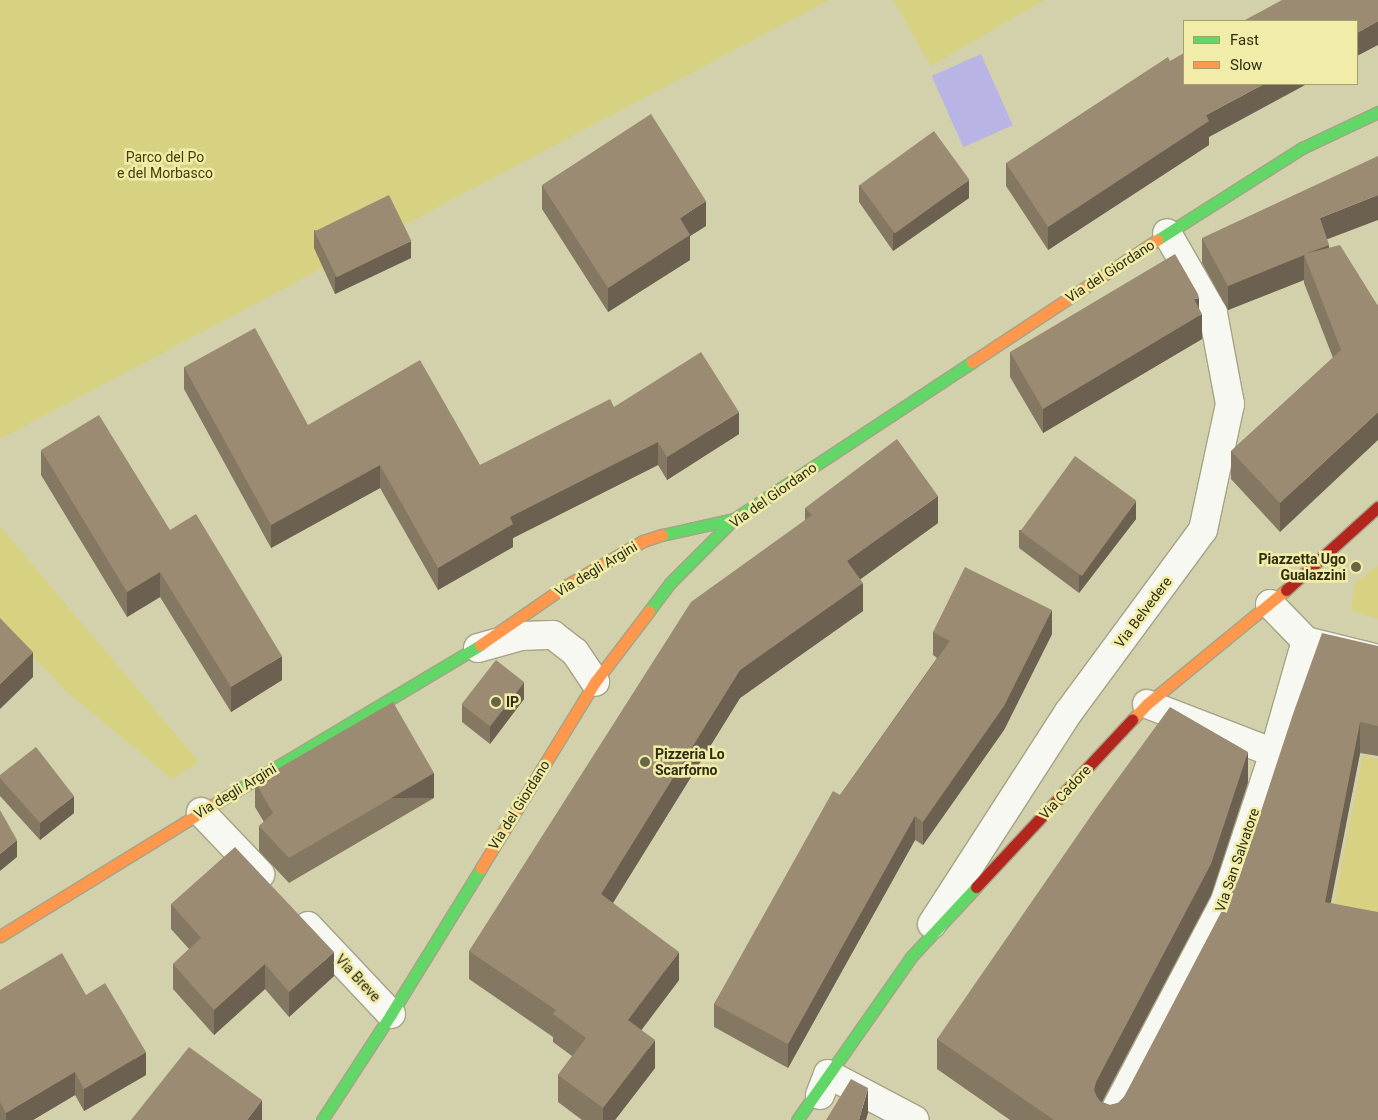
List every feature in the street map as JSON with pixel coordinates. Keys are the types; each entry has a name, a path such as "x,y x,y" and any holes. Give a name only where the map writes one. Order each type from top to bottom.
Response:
{"street":[{"name":"Via del Giordano","path":"322,1120 391,1014 595,682 670,583 734,519 1167,233 1302,148 1378,112"},
{"name":"Via Belvedere","path":"910,957 1068,713 1203,530 1230,404 1213,313 1167,233"},
{"name":"Via Cadore","path":"797,1120 910,957 1147,704 1270,604 1378,507"},
{"name":"Via degli Argini","path":"0,936 200,812 472,650 567,585 643,541 683,529 734,519"},
{"path":"1270,604 1306,640 1378,658"},
{"name":"Via degli Argini","path":"472,650 521,636 553,635 575,652 595,682"},
{"name":"Via San Salvatore","path":"1110,1120 1226,901 1274,753 1306,640"},
{"path":"1147,704 1274,753"},
{"name":"Via Breve","path":"200,812 391,1014"},
{"path":"812,1120 828,1074 915,1120"}],"green space":[{"name":"Parco del Po e del Morbasco","path":"0,0 829,0 0,439"},
{"path":"893,0 1044,0 931,66"},
{"path":"0,526 199,762 172,779 68,693 0,622"},
{"path":"1378,565 1378,619 1351,610 1355,583"},
{"path":"1363,756 1378,759 1378,940 1329,930"}],"shaded area":[{"path":"981,54 1013,125 963,147 932,76"}],"building":[{"path":"1282,0 1378,0 1378,21 1358,32 1358,20 1245,20"},
{"path":"1183,54 1183,85 1262,85 1206,115 1209,121 1048,227 1006,163 1168,57 1170,61"},
{"path":"651,114 706,201 680,218 690,235 608,288 542,185"},
{"path":"934,131 969,180 895,234 860,185"},
{"path":"1378,156 1378,195 1320,218 1329,245 1228,286 1202,238"},
{"path":"389,195 411,241 337,277 314,231"},
{"path":"1340,245 1378,306 1378,412 1280,503 1231,451 1341,350 1304,254"},
{"path":"1175,254 1198,294 1199,298 1194,299 1202,314 1043,409 1010,352"},
{"path":"255,328 308,425 420,360 480,465 610,399 614,407 701,352 739,412 667,457 658,442 510,517 513,524 438,568 380,465 271,525 184,367"},
{"path":"99,415 170,530 196,514 282,656 231,687 160,572 127,592 41,450"},
{"path":"897,439 938,496 847,561 863,583 740,670 601,894 679,952 628,1020 655,1040 603,1108 558,1075 586,1038 553,1014 556,1010 469,951 691,602 812,515 805,508"},
{"path":"1075,456 1136,501 1082,576 1020,531"},
{"path":"965,567 1052,610 1004,706 923,822 915,816 788,1044 714,1004 833,791 840,795 950,641 933,632"},
{"path":"0,618 33,652 0,684"},
{"path":"1322,633 1378,646 1378,726 1360,722 1325,902 1378,912 1378,1120 1054,1120 937,1039 1097,807 1170,707 1248,752 1211,864 1096,1082 1094,1090 1102,1103 1110,1105 1118,1103 1124,1097 1239,878"},
{"path":"496,660 524,682 490,726 462,704"},
{"path":"393,702 434,773 289,858 259,826 273,813 255,782"},
{"path":"36,747 74,796 40,823 0,778 0,775"},
{"path":"0,810 17,840 0,854"},
{"path":"235,847 334,952 289,992 265,964 214,1010 173,964 201,938 171,904"},
{"path":"62,953 86,995 105,983 146,1052 84,1089 75,1072 6,1113 0,1102 0,990"},
{"path":"189,1047 262,1100 247,1120 131,1120"},
{"path":"851,1079 868,1088 859,1120 826,1120"}],"traffic: fast":[{"path":"1157,240 1302,148 1378,112"},
{"path":"649,611 670,583 734,519 972,362"},
{"path":"662,535 734,519"},
{"path":"228,796 480,645"},
{"path":"322,1120 391,1014 481,868"},
{"path":"797,1120 911,957 976,887"}],"traffic: slow":[{"path":"972,362 1157,240"},
{"path":"480,645 567,585 643,541 662,535"},
{"path":"1132,720 1147,704 1286,590"},
{"path":"481,868 595,682 649,611"},
{"path":"0,936 228,796"}],"traffic: jam":[{"path":"1286,590 1378,507"},
{"path":"976,887 1132,720"}],"place":[{"name":"Piazzetta Ugo Gualazzini","path":"1356,567"},
{"name":"IP","path":"496,702"},
{"name":"Pizzeria Lo Scarforno","path":"645,762"}]}
